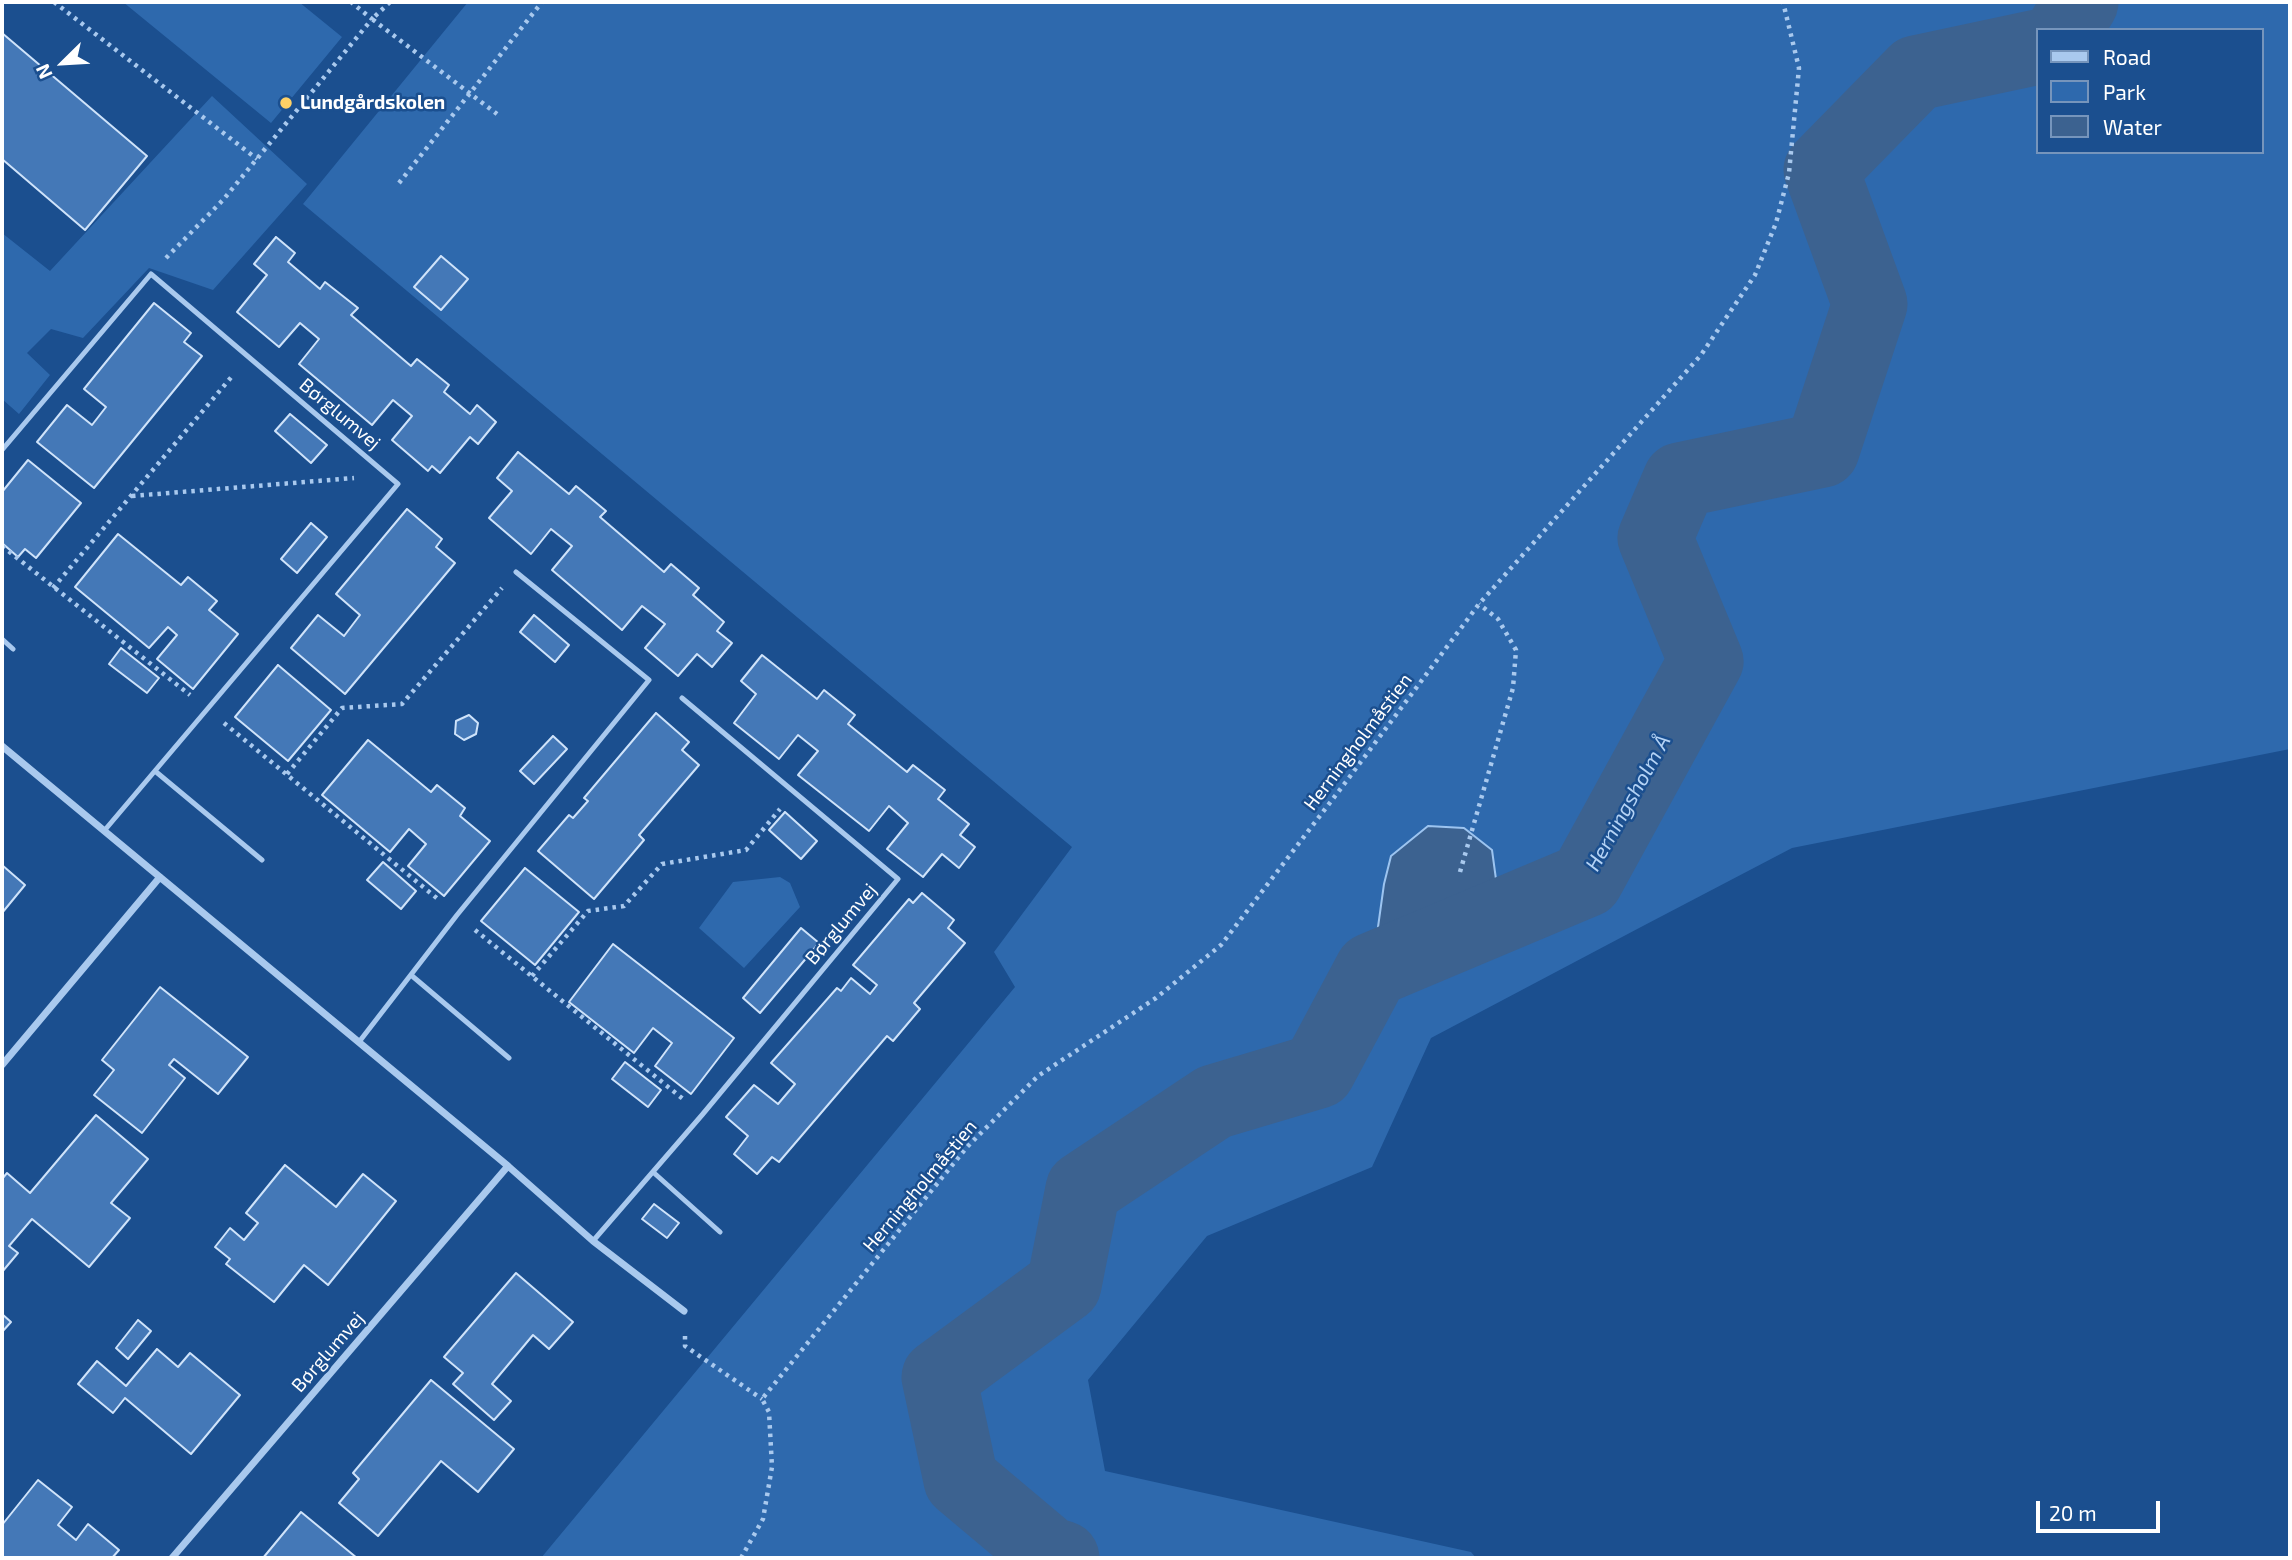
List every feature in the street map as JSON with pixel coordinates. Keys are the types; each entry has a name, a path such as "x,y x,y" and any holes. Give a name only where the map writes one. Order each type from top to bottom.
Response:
{"street":[{"path":"2,746 508,1166 593,1241 684,1311"},
{"path":"2,1065 160,877"},
{"name":"Børglumvej","path":"172,1558 508,1166"}],"lane":[{"name":"Børglumvej","path":"104,831 398,484 151,274"},
{"path":"2,450 151,274"},
{"path":"359,1042 457,915 649,680 516,572"},
{"path":"2,639 13,649"},
{"name":"Børglumvej","path":"593,1241 898,880 682,698"},
{"path":"155,771 262,860"},
{"path":"411,975 509,1058"},
{"path":"653,1172 720,1232"}],"path":[{"path":"54,2 257,159"},
{"path":"351,2 497,114"},
{"path":"151,274 223,200 372,19 390,2"},
{"path":"399,183 542,2"},
{"name":"Herningholmåstien","path":"762,1399 967,1147 1038,1076 1156,998 1221,945 1479,604 1701,355 1755,275 1776,223 1789,173 1799,68 1783,2"},
{"path":"53,588 248,357"},
{"path":"131,496 388,475"},
{"path":"2,546 138,652 702,1115"},
{"path":"286,774 342,708 402,704 516,572"},
{"path":"1460,872 1513,688 1516,650 1497,619 1479,604"},
{"path":"532,976 588,911 624,906 662,864 746,850 794,792"},
{"path":"684,1311 685,1346 762,1399 769,1412 772,1467 763,1519 741,1558"}],"green space":[{"path":"123,2 299,2 342,37 271,123"},
{"path":"468,2 2290,2 2290,749 1792,848 1641,927 1431,1038 1372,1167 1207,1236 1088,1380 1105,1471 1471,1552 1476,1558 541,1558 1015,987 994,952 1072,847 303,204"},
{"path":"212,96 307,184 213,290 149,268 83,338 51,329 27,353 50,375 19,414 2,399 2,233 50,271"},
{"path":"780,877 790,883 800,907 744,968 699,928 733,882"}],"water":[{"path":"1428,826 1464,828 1492,850 1501,916 1372,970 1384,884 1391,856"}],"building":[{"path":"2,33 147,156 85,230 2,159"},
{"path":"276,237 295,253 288,262 320,289 325,282 358,308 351,315 411,366 417,359 449,385 444,392 470,414 477,405 496,422 478,444 470,437 440,473 432,466 428,471 392,440 412,416 393,400 372,425 299,364 319,339 300,323 279,347 237,312 267,275 254,264"},
{"path":"441,256 468,279 441,310 414,287"},
{"path":"154,303 191,333 184,342 202,356 94,488 37,442 67,405 92,425 106,407 84,389"},
{"path":"290,414 327,445 311,463 275,431"},
{"path":"518,452 569,494 576,486 606,511 600,517 664,572 671,564 699,588 693,595 724,622 717,631 732,643 712,667 697,654 678,676 645,648 665,624 642,606 622,630 552,570 572,546 551,529 531,554 489,518 512,491 497,478"},
{"path":"28,460 81,503 36,558 25,549 18,557 2,543 2,492"},
{"path":"407,509 442,539 436,547 455,563 345,694 291,648 318,615 344,636 360,615 336,594"},
{"path":"311,523 327,537 297,573 281,559"},
{"path":"118,534 181,585 188,577 217,601 209,610 238,634 193,689 157,659 177,635 168,627 149,648 75,587"},
{"path":"534,615 569,645 555,662 520,632"},
{"path":"121,648 159,678 147,693 109,664"},
{"path":"762,655 817,699 824,690 855,715 848,724 907,772 913,765 945,790 938,799 969,824 960,835 975,847 959,868 942,854 923,877 887,849 908,823 889,806 869,831 798,775 818,751 798,735 779,759 734,723 756,694 741,681"},
{"path":"278,665 331,710 288,761 235,717"},
{"path":"656,713 689,742 682,750 699,765 639,835 644,840 594,899 538,851 569,815 573,818 588,801 584,798"},
{"path":"469,715 478,723 476,734 464,740 455,734 456,721"},
{"path":"553,736 567,749 534,784 520,771"},
{"path":"368,740 431,792 437,785 465,808 460,816 490,841 444,896 408,866 426,844 409,829 390,852 322,795"},
{"path":"785,812 817,841 801,859 769,830"},
{"path":"383,862 416,891 401,909 367,880"},
{"path":"2,865 25,885 2,913"},
{"path":"525,868 579,912 535,965 481,921"},
{"path":"922,893 954,920 948,928 965,943 914,1003 920,1009 893,1041 887,1036 779,1162 772,1157 757,1174 734,1154 748,1136 726,1117 754,1085 778,1104 795,1084 771,1063 837,988 841,991 851,978 870,994 877,985 853,965 909,899 913,903"},
{"path":"801,928 819,943 760,1013 743,998"},
{"path":"613,944 734,1038 691,1094 655,1066 672,1043 653,1028 634,1053 569,1002"},
{"path":"160,987 248,1057 218,1094 174,1059 169,1065 185,1078 142,1133 94,1095 114,1070 102,1060"},
{"path":"625,1062 661,1090 648,1107 612,1079"},
{"path":"96,1115 148,1159 111,1203 130,1218 89,1267 32,1219 9,1246 18,1253 2,1272 2,1179 7,1173 30,1193"},
{"path":"285,1165 336,1207 363,1174 396,1201 328,1285 304,1265 274,1302 226,1264 230,1259 215,1247 230,1228 244,1240 258,1223 246,1213"},
{"path":"654,1204 679,1223 667,1238 642,1219"},
{"path":"516,1273 573,1322 549,1349 533,1335 492,1384 511,1401 494,1420 453,1384 463,1373 444,1357"},
{"path":"2,1314 11,1322 2,1332"},
{"path":"138,1320 151,1331 128,1359 116,1348"},
{"path":"157,1349 178,1367 190,1353 240,1395 191,1454 125,1398 113,1413 78,1384 97,1361 126,1386"},
{"path":"431,1380 514,1449 478,1492 441,1461 378,1536 339,1503 359,1479 353,1473"},
{"path":"38,1480 72,1507 58,1525 76,1540 88,1524 119,1550 112,1558 2,1558 2,1525"},
{"path":"301,1512 357,1558 263,1558"}],"waterway":[{"name":"Herningsholm Å","path":"2065,28 2081,2"},
{"name":"Herningsholm Å","path":"1062,1558 1049,1554 961,1480 939,1377 1064,1285 1083,1189 1214,1102 1318,1071 1372,970 1586,880 1706,661 1655,538 1680,480 1822,450 1870,304 1821,170 1916,73 2036,47"}],"place":[{"name":"Lundgårdskolen","path":"286,103"}]}
